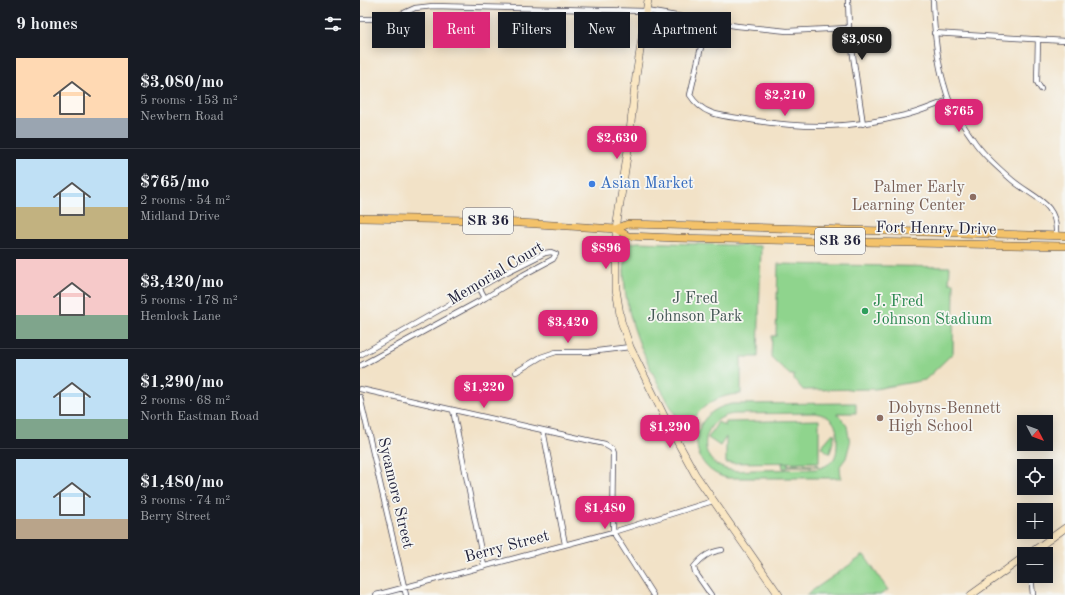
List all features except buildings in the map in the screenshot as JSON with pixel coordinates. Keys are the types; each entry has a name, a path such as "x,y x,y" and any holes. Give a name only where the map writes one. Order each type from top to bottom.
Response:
{"main road":[{"path":"648,0 636,76 628,150 616,229 617,299 623,328 630,347 695,474 779,595"},
{"name":"Fort Henry Drive","path":"360,218 471,220 616,229 628,224 1065,236"},
{"name":"Fort Henry Drive","path":"616,229 628,236 676,238 1065,246"},
{"path":"1039,547 1065,528"},
{"path":"971,595 1017,563"}],"street":[{"path":"440,0 440,6"},
{"path":"848,0 849,28 863,124"},
{"path":"933,0 934,33 941,74 949,100 972,139 994,163 1013,181 1045,203 1052,213 1056,226 1056,235"},
{"path":"360,19 385,19 395,17 415,8 440,6 652,12"},
{"path":"731,25 787,31 849,28"},
{"path":"934,33 1065,41"},
{"path":"1038,39 1037,82 1041,90"},
{"path":"701,48 690,95 694,102 705,111 754,121 794,126 829,127 863,124 907,115 949,100"},
{"name":"Memorial Court","path":"360,355 544,253 555,253 556,256 553,259 360,366"},
{"path":"479,288 485,298"},
{"path":"516,372 541,357 556,352 599,351 630,347"},
{"path":"360,389 605,444 612,448 614,453 613,532 653,595"},
{"name":"Sycamore Street","path":"360,397 406,595"},
{"path":"453,410 484,566"},
{"path":"542,430 565,544"},
{"name":"Berry Street","path":"376,595 613,532 713,501"},
{"path":"710,595 695,572 694,567 709,553 722,550"},
{"path":"1032,583 1033,595"}],"green space":[{"name":"J Fred Johnson Park","path":"637,242 761,246 758,357 741,357 741,394 722,397 712,401 704,407 693,422 690,431 690,441 656,380 637,338 630,316 624,270 625,257 629,244"},
{"name":"J. Fred Johnson Stadium","path":"778,264 950,267 949,283 954,283 953,353 925,380 875,389 803,390 794,379 794,375 790,375 771,357 772,336 776,336"},
{"path":"856,403 856,413 837,413 847,426 850,443 846,458 840,466 841,478 727,478 713,472 703,463 698,451 697,439 700,427 707,417 718,408 733,404","holes":["734,414 821,414 833,422 837,431 836,451 834,458 830,463 821,468 742,471 730,470 716,464 709,457 706,448 706,439 709,430 723,417"]},
{"path":"819,420 819,462 726,463 726,437 720,446 708,438 718,422 725,426 726,422"},
{"path":"833,433 835,434 829,453 821,447"},
{"path":"782,463 788,463 788,465 819,466 788,466 788,468 783,468"},
{"path":"864,555 888,590 880,595 806,595"}],"place":[{"name":"Asian Market","path":"592,184"},
{"name":"Palmer Early Learning Center","path":"973,197"},
{"name":"J. Fred Johnson Stadium","path":"865,311"},
{"name":"Dobyns-Bennett High School","path":"880,418"}]}
